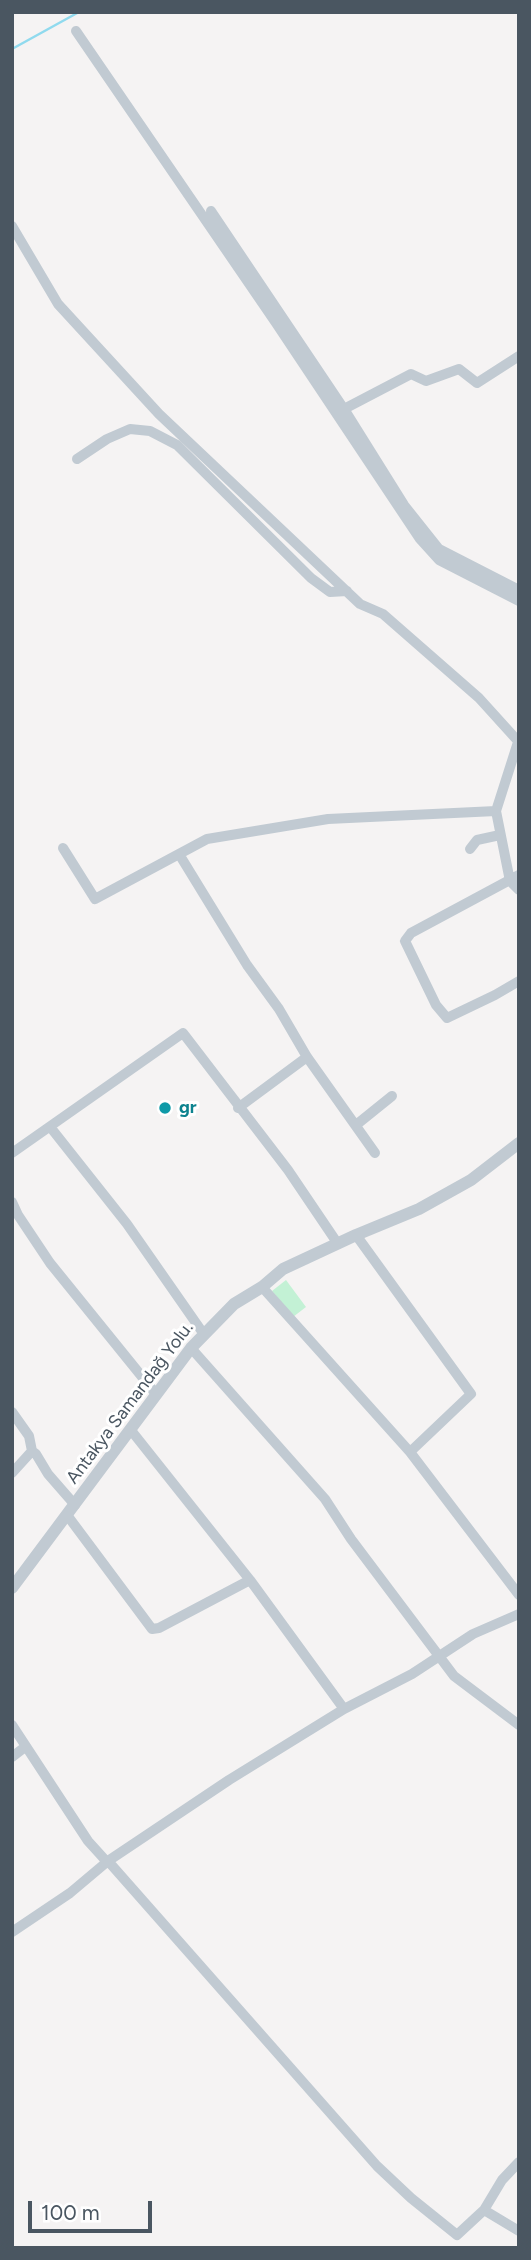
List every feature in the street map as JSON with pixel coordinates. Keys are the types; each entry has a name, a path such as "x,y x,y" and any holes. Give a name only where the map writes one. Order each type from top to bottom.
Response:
{"street":[{"path":"76,32 420,539 439,560 519,601"},
{"path":"211,211 344,409 404,505 439,549 519,590"},
{"path":"12,226 58,304 159,414 360,604 383,614 479,698 518,739 496,811 500,835 519,891"},
{"path":"344,409 411,374 426,381 459,369 477,383 519,356"},
{"path":"77,459 107,439 130,429 150,431 177,445 311,578 330,592 347,591"},
{"path":"63,848 95,899 206,839 328,819 496,811"},
{"path":"470,849 477,840 500,835"},
{"path":"179,854 307,1057 375,1153"},
{"path":"514,878 411,933 405,941 436,1005 447,1018 519,981"},
{"path":"12,1153 183,1033 288,1170 338,1244"},
{"path":"238,1108 307,1057"},
{"path":"356,1125 392,1096"},
{"path":"51,1128 127,1224 203,1334"},
{"name":"Antakya Samandağ Yolu.","path":"12,1588 191,1348 234,1304 262,1287 283,1269 419,1209 471,1180 519,1143"},
{"path":"12,1202 50,1263 156,1394"},
{"path":"356,1235 471,1394 410,1452"},
{"path":"262,1287 410,1452 519,1595"},
{"path":"191,1348 325,1499 351,1539 454,1676 519,1725"},
{"path":"12,1412 29,1436 32,1451 152,1629 159,1628 250,1580"},
{"path":"130,1429 250,1580 344,1709"},
{"path":"12,1473 32,1451"},
{"path":"12,1931 62,1899 108,1862 229,1780 344,1709 412,1674 473,1634 519,1614"},
{"path":"12,1725 88,1841 377,2166 411,2198 457,2235 484,2210 502,2180 519,2162"},
{"path":"12,1757 25,1747"},
{"path":"484,2210 519,2231"}],"green space":[{"path":"286,1280 306,1307 293,1317 272,1291"}],"waterway":[{"path":"12,49 79,12"}],"place":[{"name":"gr","path":"165,1108"}]}
